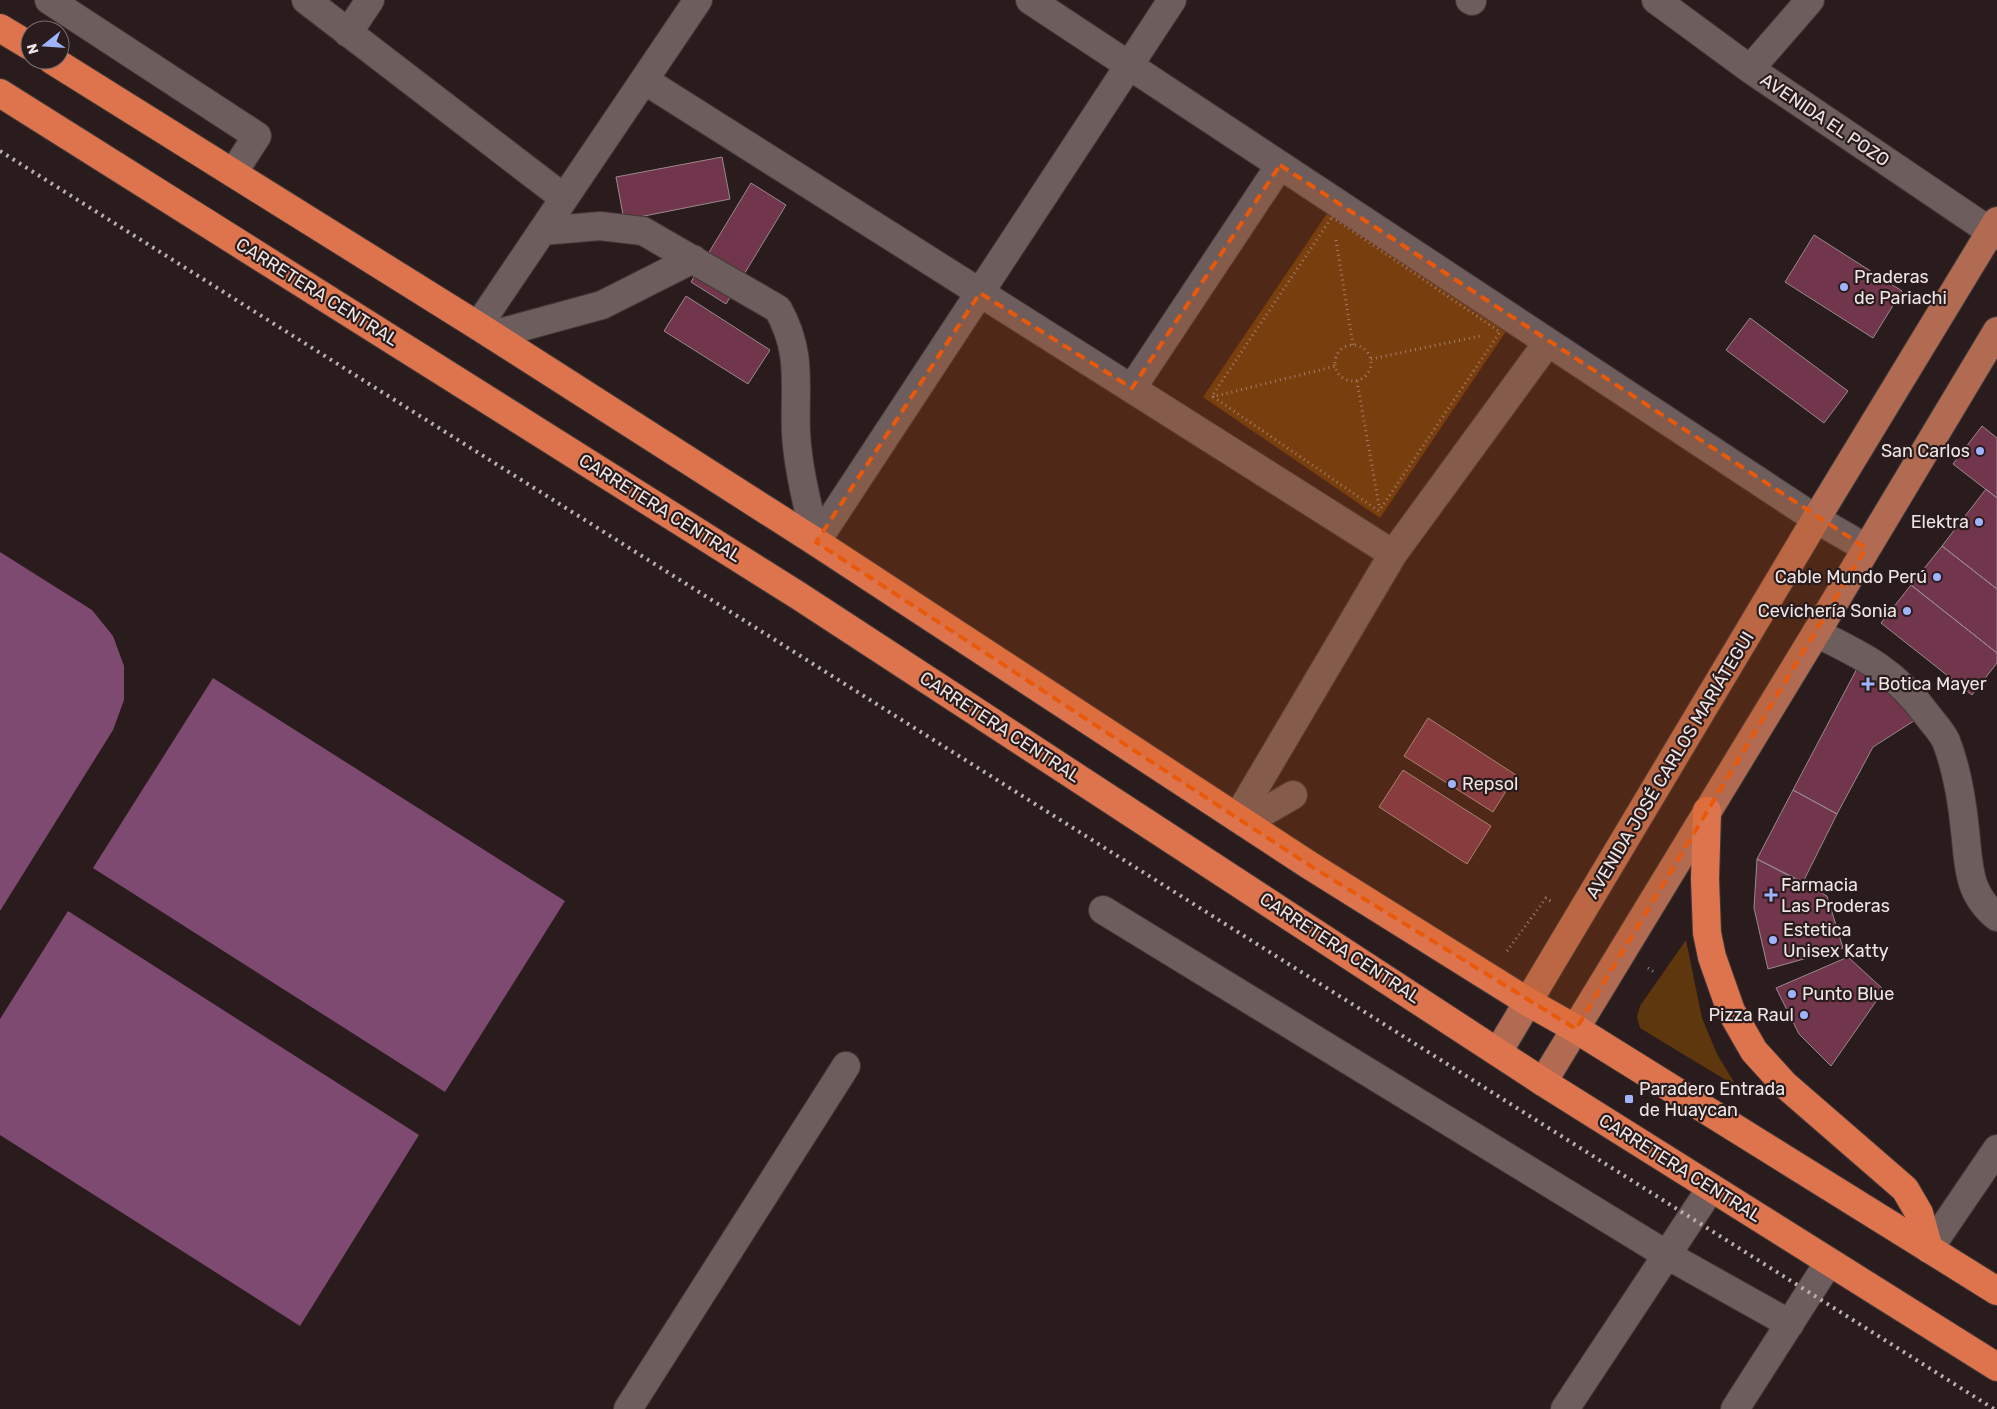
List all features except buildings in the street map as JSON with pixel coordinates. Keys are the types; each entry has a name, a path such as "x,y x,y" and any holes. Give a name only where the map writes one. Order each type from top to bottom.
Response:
{"highway":[{"path":"0,28 20,40"},
{"path":"68,70 485,330 816,542 1241,821 1528,1002 1576,1029 1997,1291"},
{"name":"CARRETERA CENTRAL","path":"0,93 799,596 1543,1082 1997,1367"},
{"path":"1707,811 1705,879 1707,933 1712,957 1731,1011 1754,1051 1784,1084 1905,1189 1919,1213 1929,1249"}],"main road":[{"name":"AVENIDA JOSÉ CARLOS MARIÁTEGUI","path":"1498,1052 1816,519 1995,230"},
{"path":"1543,1082 1997,331"}],"street":[{"path":"49,0 257,136 233,172"},
{"path":"306,0 564,198"},
{"path":"348,33 370,0"},
{"path":"485,330 542,231 698,0"},
{"path":"1030,0 1280,165 1335,216 1543,339 1816,519 1866,548"},
{"path":"816,542 1172,0"},
{"name":"AVENIDA EL POZO","path":"1656,0 1750,69 1995,230"},
{"path":"1750,69 1810,0"},
{"path":"644,80 1390,552"},
{"path":"1132,388 1280,165"},
{"path":"542,231 600,226 643,231 778,309 789,328 798,372 796,433 801,477 816,542"},
{"path":"485,330 602,305 693,259"},
{"path":"1241,821 1390,552 1543,339"},
{"path":"1816,632 1861,655 1892,677 1910,692 1945,739 1957,773 1968,868 1973,885 1982,902 1997,917"},
{"path":"1241,821 1293,796"},
{"path":"1103,910 1668,1255 1790,1324"},
{"path":"628,1409 846,1066"},
{"path":"1929,1249 1997,1149"},
{"path":"1566,1409 1711,1188"},
{"path":"1735,1409 1829,1262"}],"path":[{"path":"1193,428 1212,396 1335,216 1500,332"},
{"path":"1335,237 1353,345"},
{"path":"1379,511 1500,332"},
{"path":"1490,334 1500,332 1543,339"},
{"path":"1371,359 1481,336"},
{"path":"1353,345 1364,349 1371,359 1370,371 1363,379 1357,381 1351,382 1341,377 1336,366 1338,354 1347,346 1353,345"},
{"path":"1212,396 1336,366"},
{"path":"1357,381 1379,511 1390,552"},
{"path":"1212,396 1379,511"}],"highlighted area":[{"path":"1280,165 1866,548 1576,1029 1309,865 816,542 980,293 1132,388"}],"shaded area":[{"path":"1330,209 1507,330 1380,518 1203,397"},
{"path":"0,552 92,610 113,636 124,666 124,700 113,730 0,911"},
{"path":"213,678 565,901 445,1092 93,868"},
{"path":"68,911 419,1135 300,1326 0,1135 0,1019"},
{"path":"1686,940 1702,1018 1717,1054 1734,1082 1729,1082 1640,1028 1637,1017 1640,1006"}],"railway":[{"path":"0,151 1994,1409"}],"place":[{"name":"Praderas de Pariachi","path":"1844,287"},
{"name":"San Carlos","path":"1980,451"},
{"name":"Elektra","path":"1979,522"},
{"name":"Cable Mundo Perú","path":"1937,577"},
{"name":"Cevichería Sonia","path":"1907,611"},
{"name":"Botica Mayer","path":"1868,684"},
{"name":"Repsol","path":"1452,784"},
{"name":"Farmacia Las Proderas","path":"1771,895"},
{"name":"Estetica Unisex Katty","path":"1773,940"},
{"name":"Punto Blue","path":"1792,994"},
{"name":"Pizza Raul","path":"1804,1015"},
{"name":"Paradero Entrada de Huaycan","path":"1629,1099"}]}
